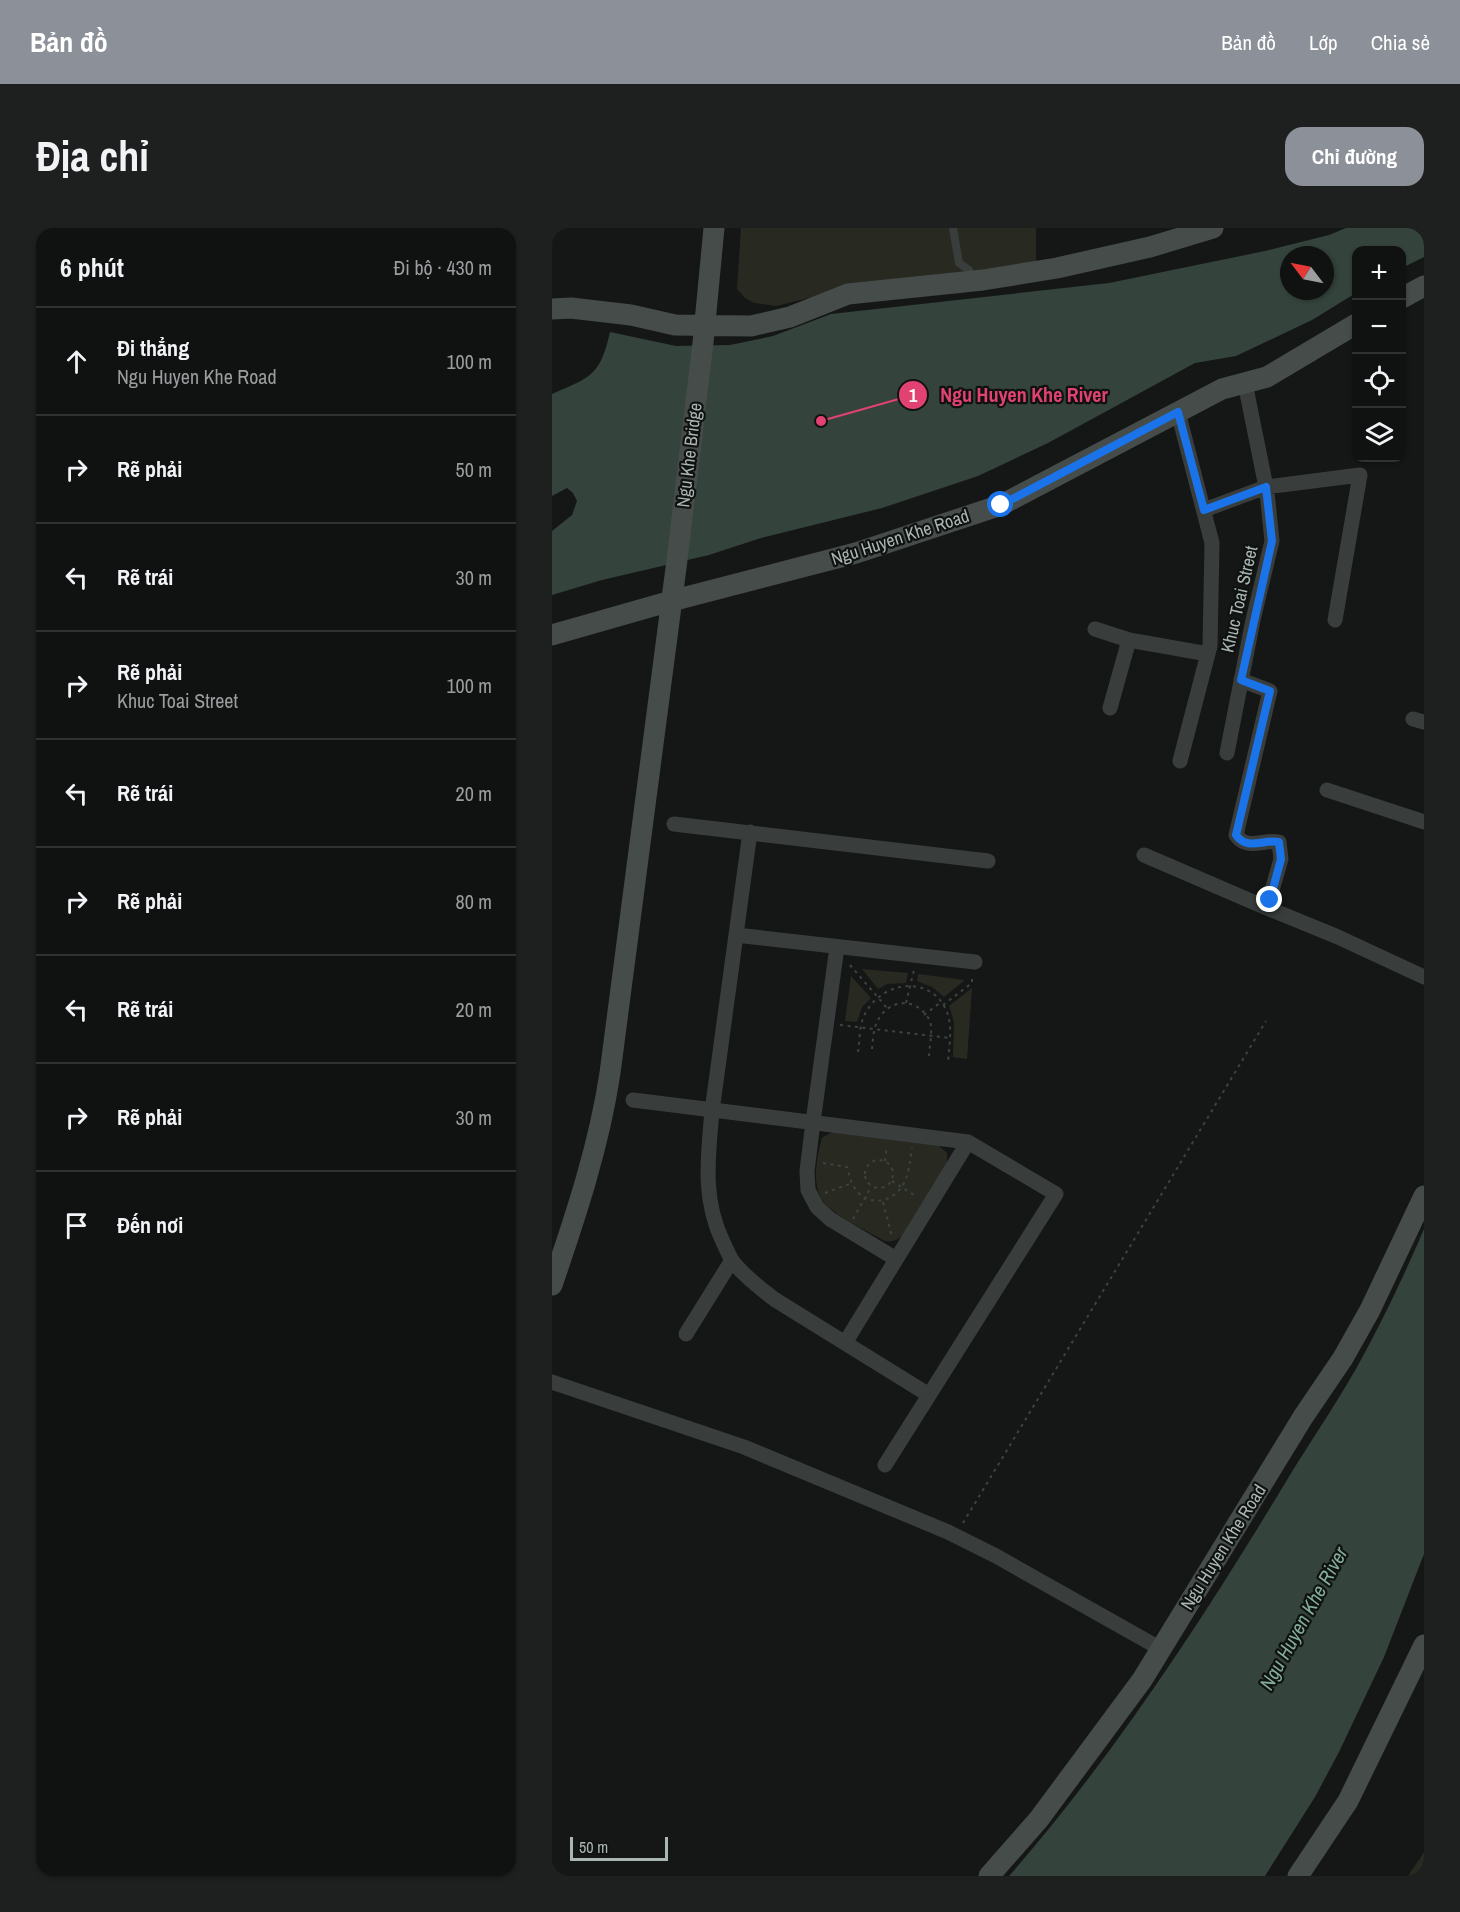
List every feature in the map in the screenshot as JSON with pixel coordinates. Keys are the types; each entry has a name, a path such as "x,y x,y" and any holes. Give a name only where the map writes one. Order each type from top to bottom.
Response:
{"street":[{"name":"Ngu Khe Bridge","path":"552,1285 575,1221 605,1103 676,568 714,228"},
{"path":"552,309 571,308 631,315 703,334 751,326 790,316 848,294 983,280 1057,268 1150,247 1213,228"},
{"path":"1406,295 1424,286"},
{"name":"Ngu Huyen Khe Road","path":"552,635 671,601 856,553 1001,505 1221,389 1268,376 1352,326"},
{"name":"Khuc Toai Street","path":"1227,753 1272,541 1266,487 1245,383"},
{"path":"1178,412 1212,543 1210,645 1180,761"},
{"path":"1204,510 1266,487 1360,475 1335,620"},
{"path":"1095,629 1129,640 1208,654"},
{"path":"1110,708 1129,640"},
{"path":"1241,680 1270,691 1236,835 1240,841 1248,844 1279,842 1281,859 1267,908"},
{"path":"1327,790 1424,822"},
{"path":"674,824 988,861"},
{"path":"750,832 712,1111 708,1172 710,1209 732,1260 751,1281 774,1299 929,1395"},
{"path":"1144,855 1338,936 1424,977"},
{"path":"736,935 837,947 973,968"},
{"path":"837,947 807,1171 808,1190 817,1207 830,1219 896,1259"},
{"path":"633,1100 968,1142 1056,1194 885,1465"},
{"path":"845,1343 968,1142"},
{"name":"Ngu Huyen Khe Road","path":"989,1876 1039,1819 1142,1680 1297,1427 1343,1358 1370,1310 1424,1196"},
{"path":"686,1334 732,1260"},
{"path":"552,1382 744,1447 956,1536 1161,1649"},
{"path":"1298,1876 1348,1801 1424,1645"}],"lane":[{"path":"953,228 959,263 969,270"}],"path":[{"path":"850,965 888,1008"},
{"path":"906,1003 915,968"},
{"path":"924,1015 972,983 973,968"},
{"path":"858,1052 866,1010 877,997 891,988 911,986 931,993 942,1004 950,1023 948,1063"},
{"path":"872,1049 877,1021 888,1008 900,1002 906,1003 929,1020 929,1057"},
{"path":"956,1536 1266,1021"},
{"path":"840,1025 950,1038"},
{"path":"885,1161 887,1144"},
{"path":"823,1163 847,1167 852,1183 859,1193 876,1202 883,1202 902,1187 908,1174 912,1147"},
{"path":"873,1161 885,1161 893,1169 892,1181 884,1187 871,1186 866,1179 866,1169 873,1161"},
{"path":"892,1181 922,1200"},
{"path":"825,1193 852,1183"},
{"path":"853,1219 871,1186"},
{"path":"883,1202 892,1237"}],"shaded area":[{"path":"741,228 1036,228 1036,263 849,288 776,306 754,303 745,298 737,289"},
{"path":"862,969 908,973 906,983 887,984 878,989"},
{"path":"918,974 965,980 944,997 932,987 917,981"},
{"path":"851,976 871,998 862,1007 857,1022 845,1021"},
{"path":"972,988 967,1059 953,1057 954,1022 949,1006"},
{"path":"834,1131 938,1145 947,1153 947,1167 904,1235 893,1241 885,1241 843,1217 823,1201 817,1187 817,1162 822,1138"},
{"path":"1424,1852 1424,1876 1408,1876"}],"water":[{"path":"1346,228 1424,228 1424,257 1406,266 1406,246 1352,246 1352,295 1312,320 1236,356 1195,363 1048,443 978,476 882,508 761,538 709,555 602,580 552,595 552,531 572,515 577,501 567,488 552,496 552,394 585,379 592,373 602,358 610,332 676,346 730,345 773,336 831,314 1109,283 1280,247 1280,300 1334,300 1334,246 1285,246 1329,235"},
{"name":"Ngu Huyen Khe River","path":"1424,1229 1424,1554 1384,1657 1339,1752 1315,1797 1265,1876 1009,1876 1086,1782 1193,1631 1357,1367"}],"place":[{"name":"Ngu Huyen Khe River","path":"821,421"}],"route":[{"path":"1001,505 1178,412 1204,510 1266,487 1272,541 1241,680 1270,691 1236,835 1240,841 1248,844 1279,842 1281,859 1270,900"}]}
